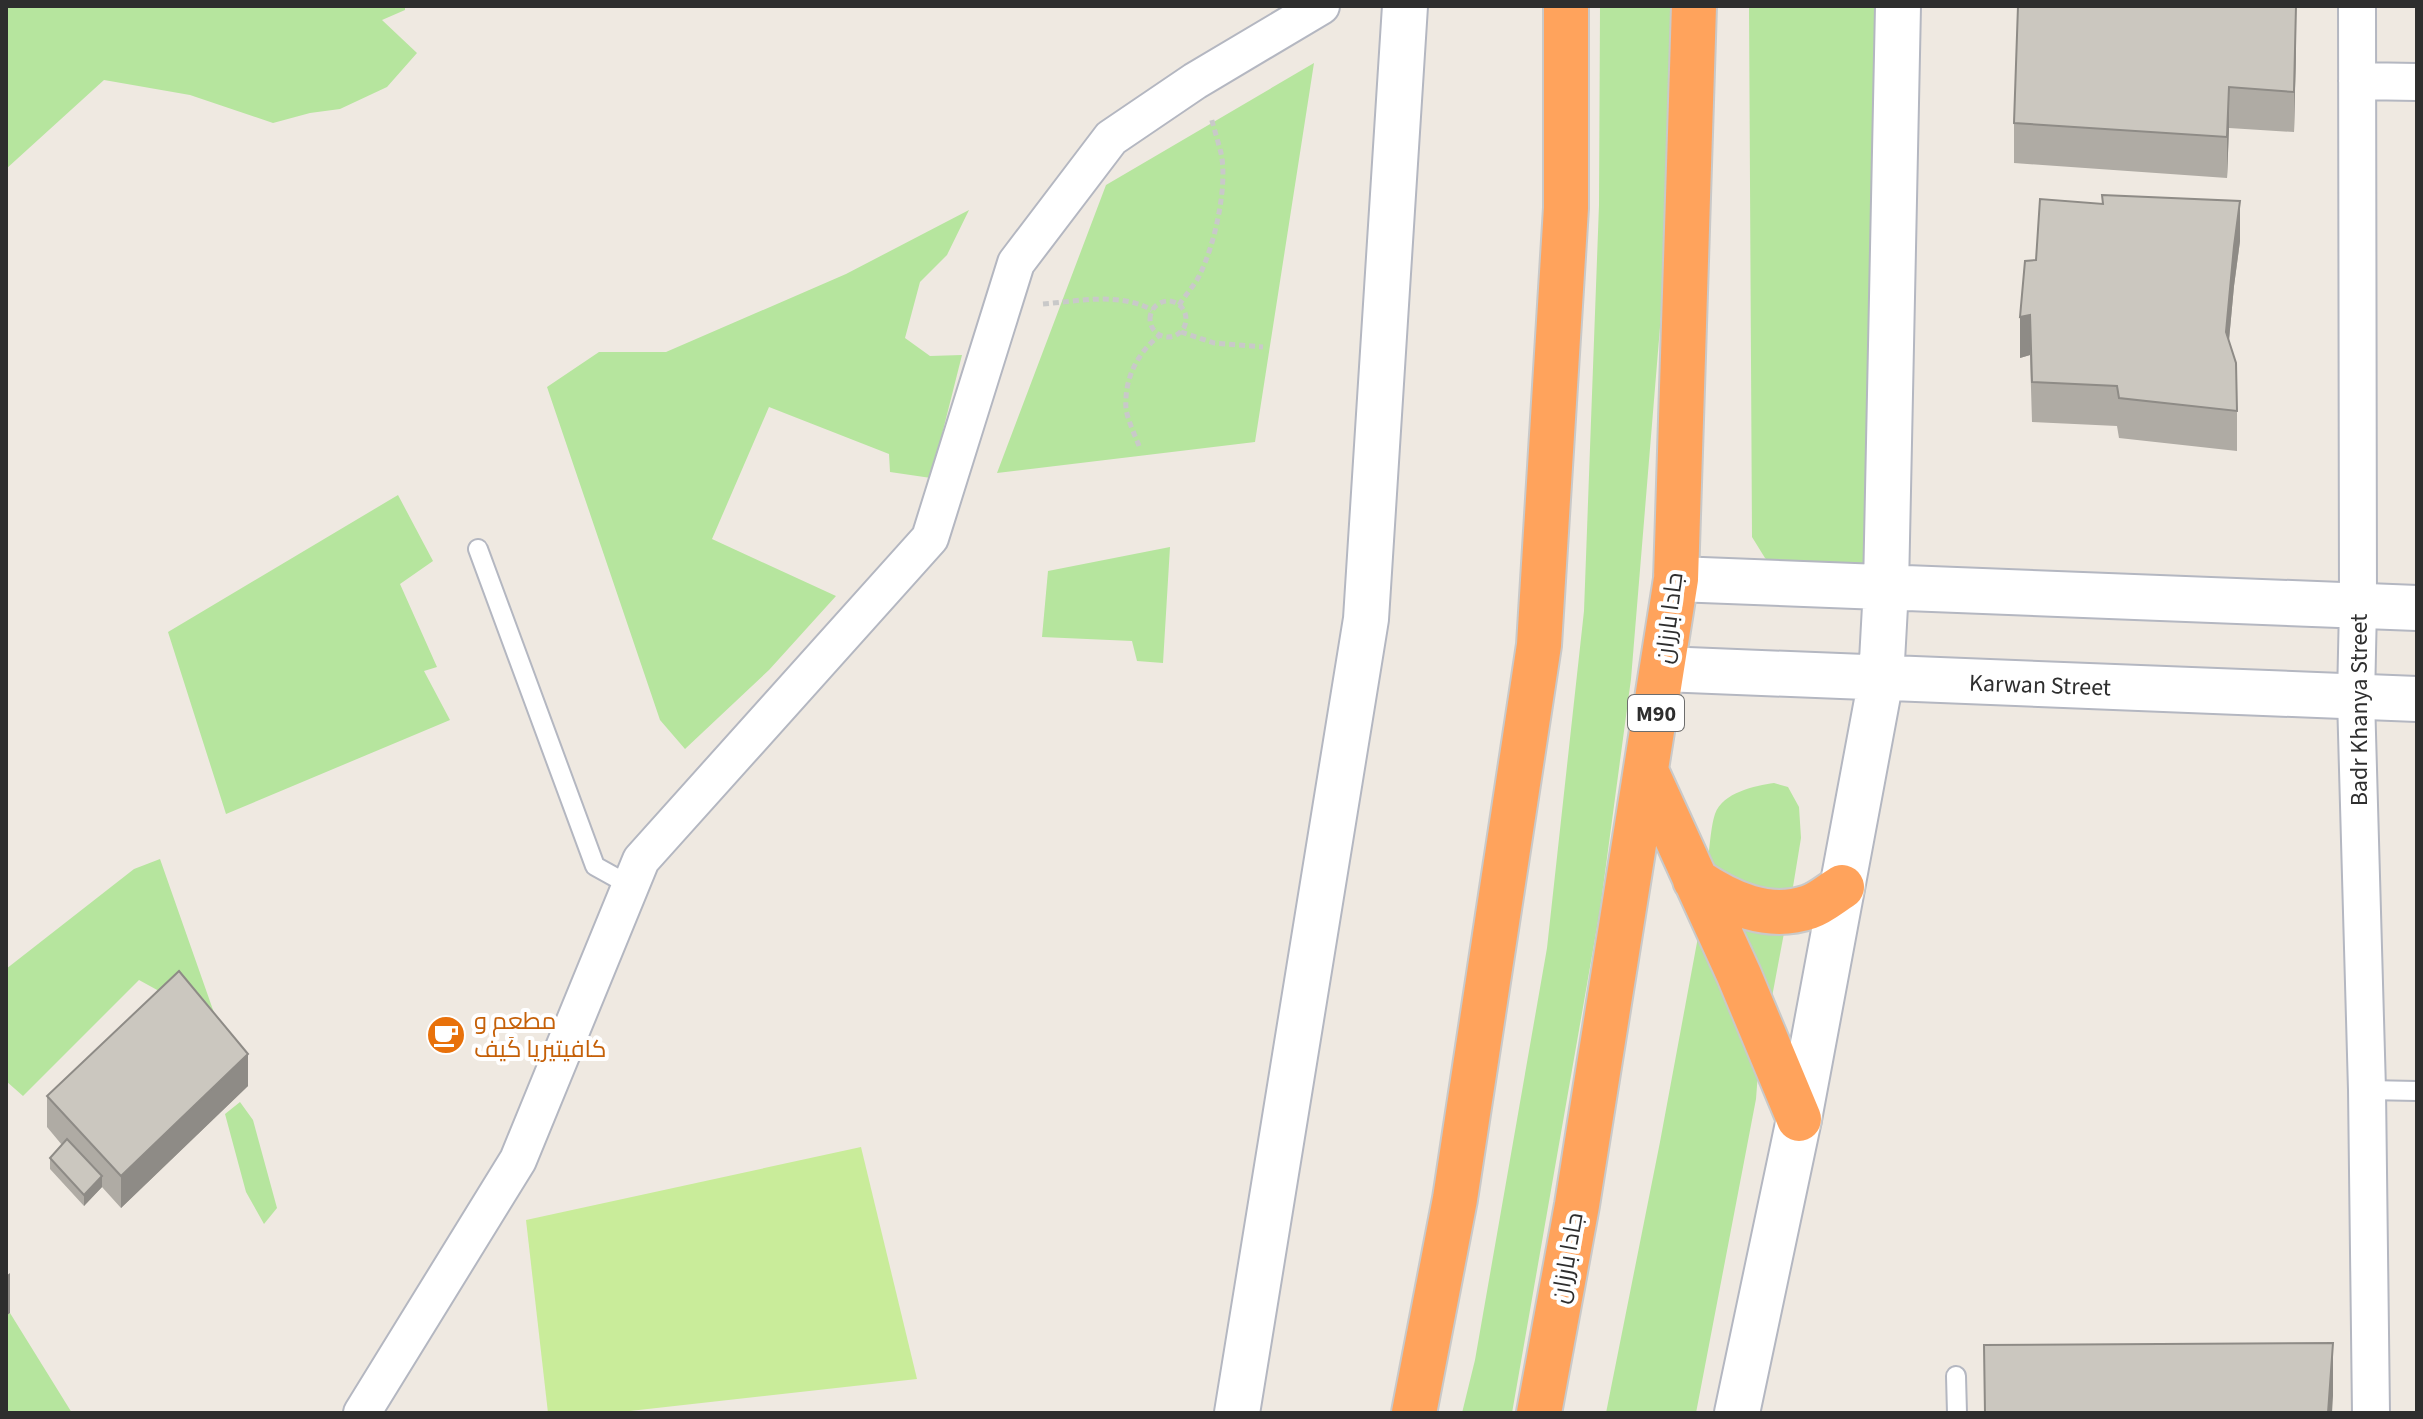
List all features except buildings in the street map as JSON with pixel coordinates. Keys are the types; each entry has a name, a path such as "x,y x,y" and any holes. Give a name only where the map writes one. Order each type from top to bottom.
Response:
{"highway":[{"name":"جادا بارزان","path":"1539,1413 1577,1205 1676,579 1694,6"},
{"path":"1414,1413 1455,1199 1539,645 1566,208 1557,11"},
{"path":"1647,773 1739,975 1799,1119"},
{"path":"1695,880 1723,899 1754,909 1785,913 1812,906 1842,887"}],"main road":[{"path":"1237,1413 1366,619 1405,6"},
{"path":"1737,1413 1799,1119 1881,679 1886,588 1898,6"},
{"path":"1676,579 2417,608"},
{"name":"Karwan Street","path":"1663,669 2417,699"}],"street":[{"path":"362,1413 518,1160 641,860 930,538 1016,263 1111,138 1195,81 1321,6"},
{"name":"Badr Khanya Street","path":"2357,6 2356,698 2367,1090 2371,1413"},
{"path":"2357,81 2417,82"}],"lane":[{"path":"478,549 595,866 631,886"},
{"path":"2367,1090 2417,1091"},
{"path":"1956,1376 1957,1413"}],"path":[{"path":"1179,305 1199,277 1209,254 1221,199 1222,155 1210,113 1195,81"},
{"path":"1002,308 1104,299 1140,304 1152,310"},
{"path":"1174,301 1179,305 1186,315 1181,332 1171,337 1155,332 1150,322 1152,310 1161,302 1174,301"},
{"path":"1181,332 1214,343 1263,347"},
{"path":"1139,446 1126,410 1130,373 1140,355 1160,335"}],"green space":[{"path":"6,6 405,6 405,10 382,20 417,53 387,87 340,109 273,123 190,95 104,80 6,169"},
{"path":"1600,6 1672,6 1662,303 1631,679 1600,910 1512,1413 1462,1413 1475,1360 1547,948 1584,611 1599,205"},
{"path":"1749,6 1885,6 1873,558 1862,572 1783,575 1765,558 1752,537"},
{"path":"1314,63 1255,442 997,473 1106,185"},
{"path":"969,210 947,255 920,282 905,338 930,356 962,355 931,478 890,472 889,454 769,407 712,539 836,596 769,670 685,749 660,720 547,387 599,352 666,352 846,274"},
{"path":"398,495 433,561 400,584 437,667 424,671 450,720 226,814 168,632"},
{"path":"1170,547 1163,663 1137,661 1132,641 1042,637 1048,571"},
{"path":"1774,783 1788,787 1799,807 1801,838 1790,905 1706,883 1712,828 1719,806 1740,791"},
{"path":"160,859 232,1064 179,1002 139,980 23,1096 6,1081 6,969 134,869"},
{"path":"1708,895 1787,917 1766,1029"},
{"path":"1703,910 1760,1046 1756,1099 1696,1413 1606,1413 1660,1142"},
{"path":"240,1102 253,1120 277,1208 264,1224 246,1192 225,1114"},
{"path":"861,1147 917,1379 612,1413 548,1413 526,1220"},
{"path":"10,1313 72,1413 6,1413 6,1316"}],"place":[{"name":"مطعم و كافيتيريا كَيف","path":"446,1035"}]}
